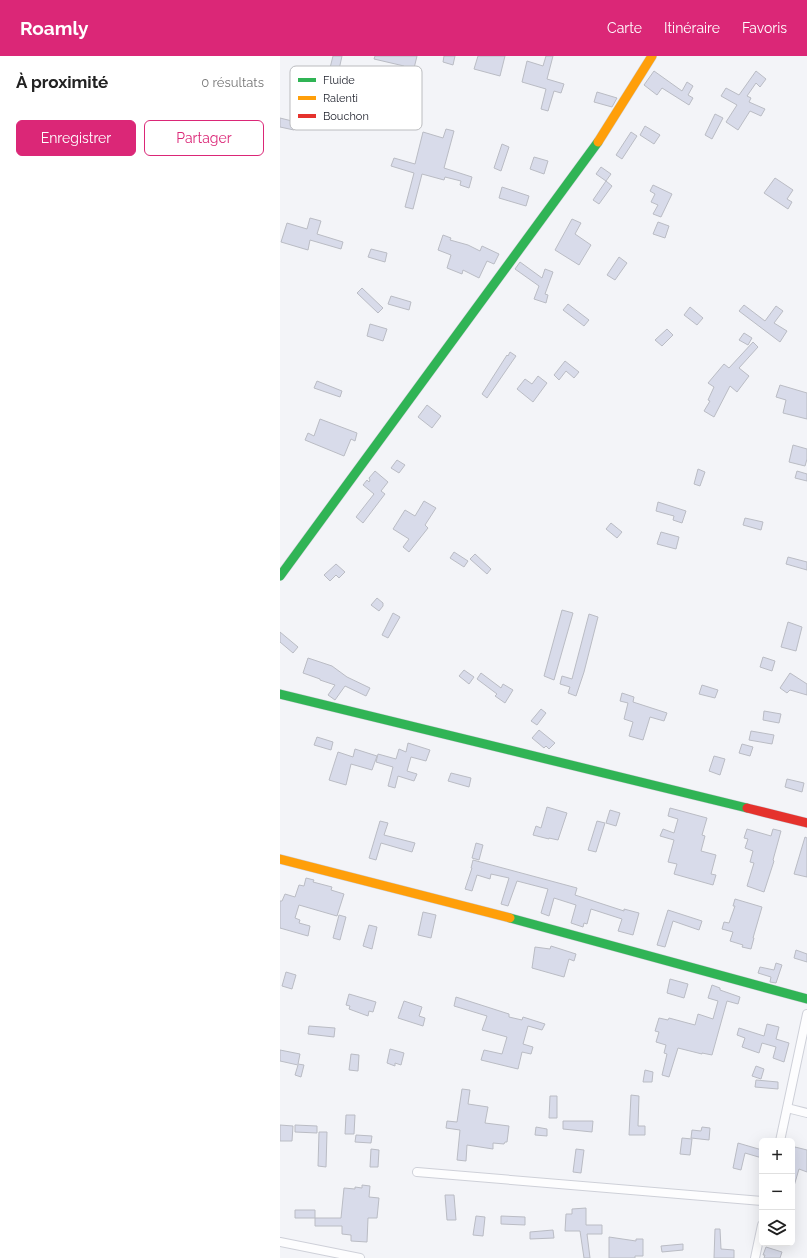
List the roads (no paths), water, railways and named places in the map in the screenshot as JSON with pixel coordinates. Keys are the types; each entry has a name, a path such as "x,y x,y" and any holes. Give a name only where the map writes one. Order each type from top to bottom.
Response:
{"street":[{"path":"280,576 605,133 652,56"},
{"path":"280,694 807,823"},
{"path":"280,859 533,924 807,999"},
{"path":"781,1138 807,1014"},
{"path":"787,1108 807,1113"},
{"path":"417,1172 759,1201"},
{"path":"755,1258 759,1239"},
{"path":"280,1242 360,1258"}]}
